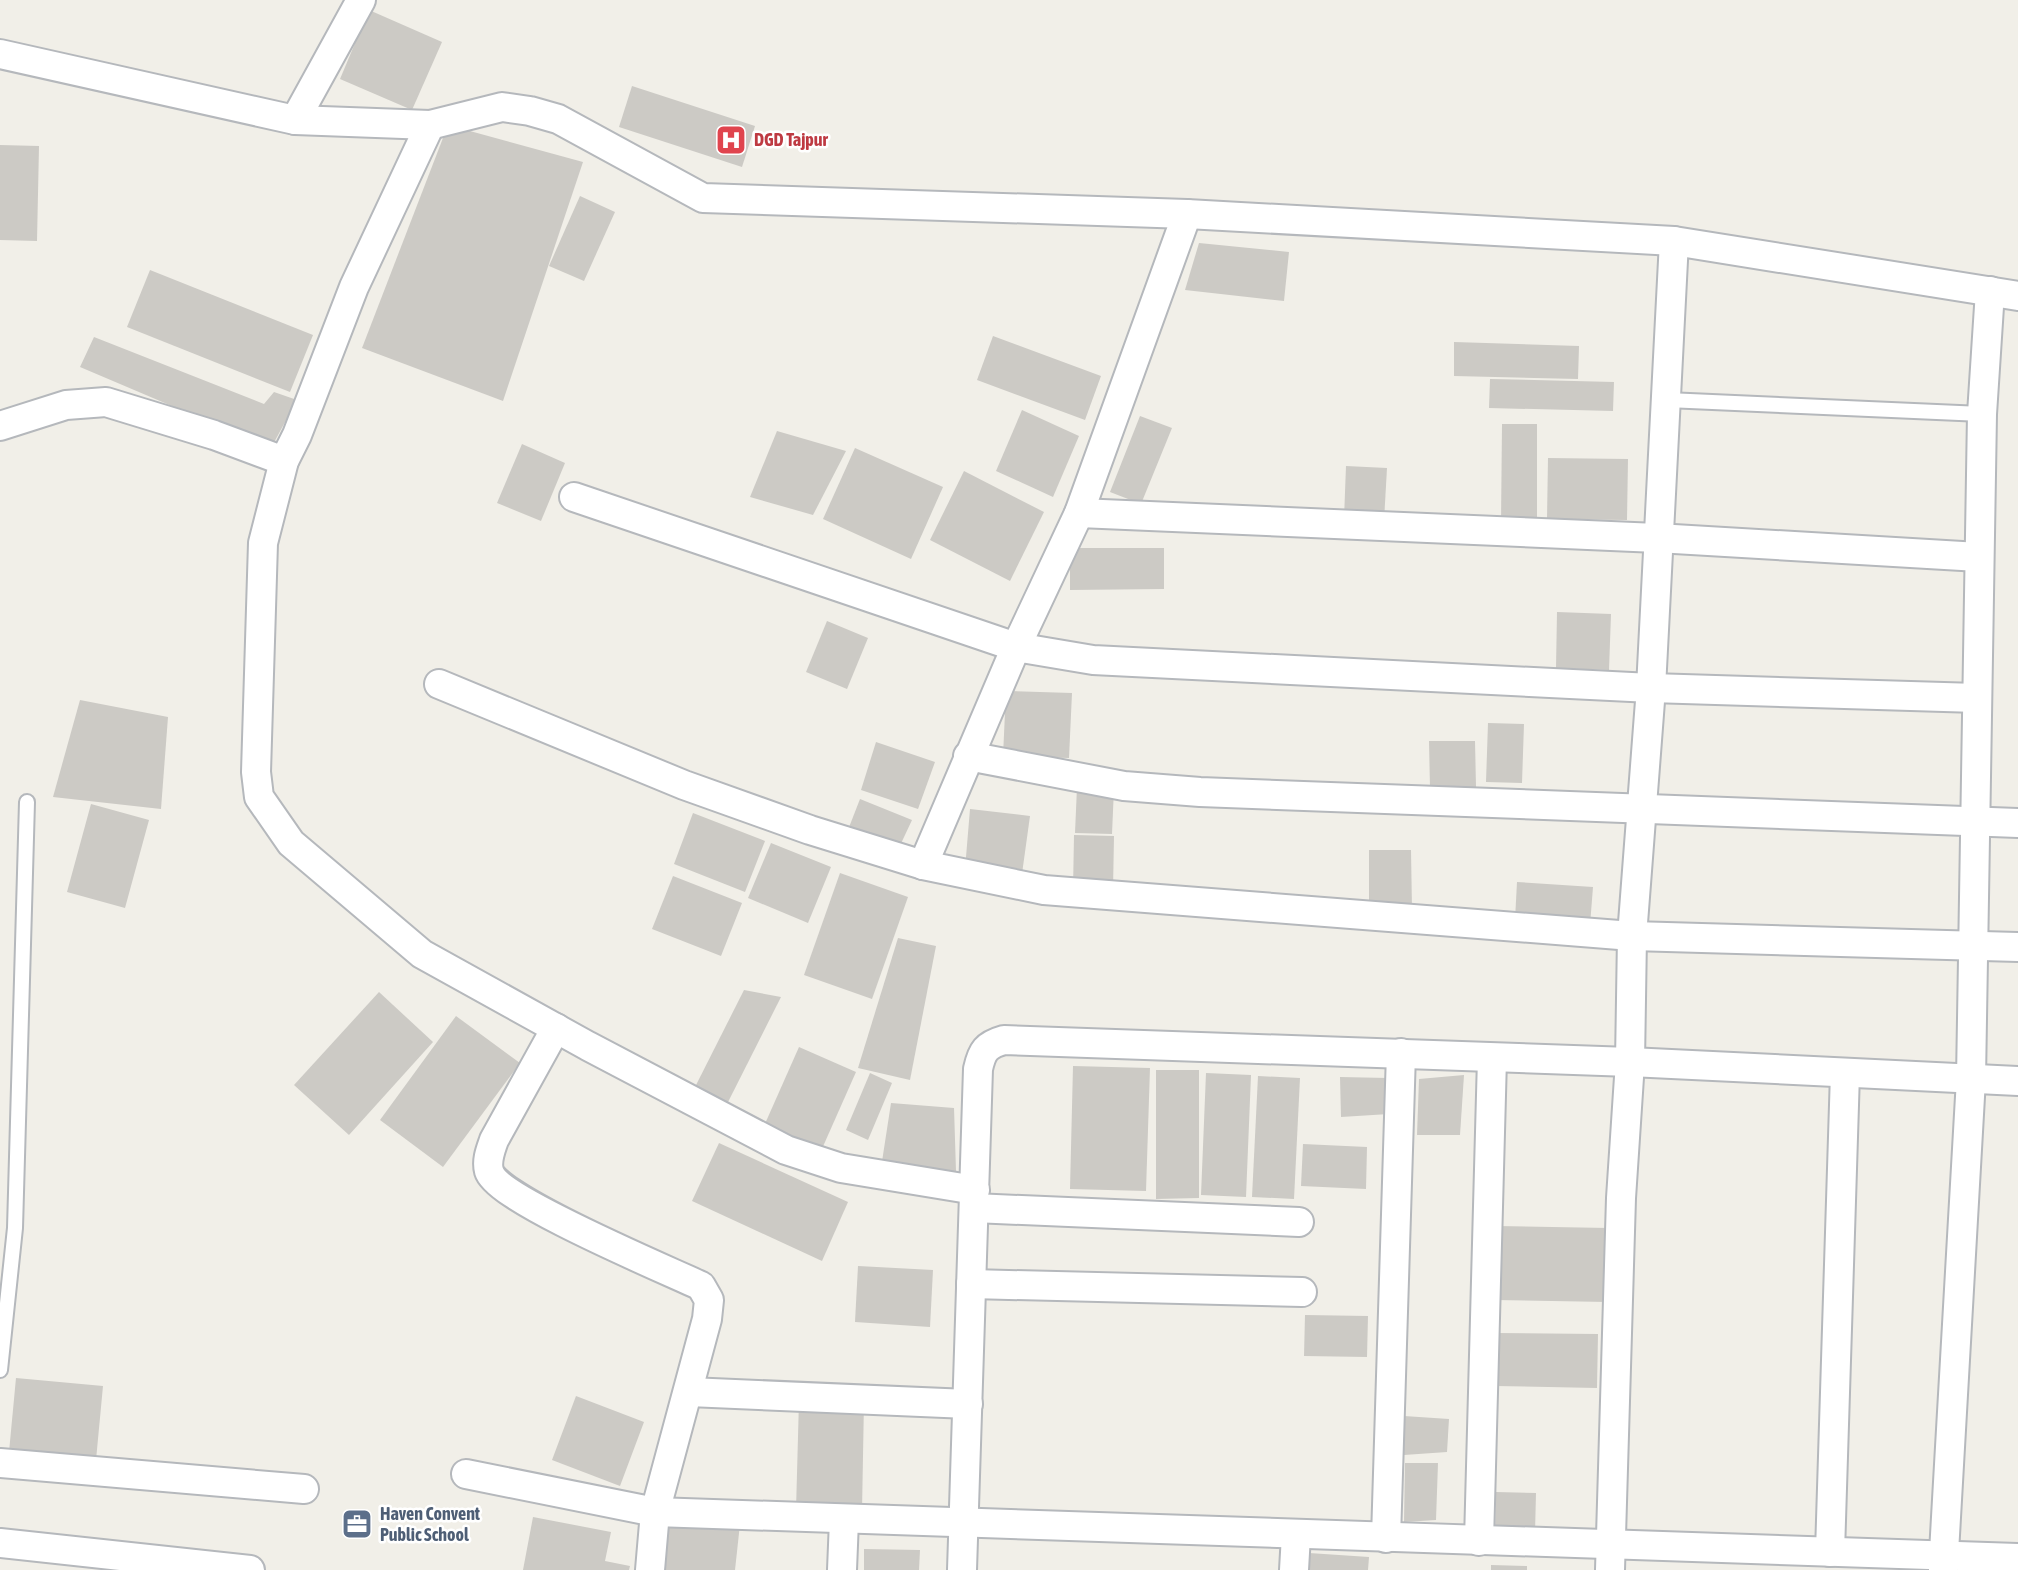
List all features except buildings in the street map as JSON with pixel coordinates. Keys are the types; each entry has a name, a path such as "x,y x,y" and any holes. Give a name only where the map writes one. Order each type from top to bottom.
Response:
{"street":[{"path":"295,120 360,0"},
{"path":"0,54 295,120 430,125 502,107 530,111 558,120 703,198 1187,215 1674,241 2018,296"},
{"path":"430,125 354,287 297,435 284,461 263,543 256,772 259,797 291,843 422,954 786,1150 841,1168 974,1199 1299,1222"},
{"path":"923,865 1016,646 1079,513 1187,215"},
{"path":"1610,1558 1621,1198 1630,1062 1632,936 1644,808 1674,241"},
{"path":"1944,1563 1971,1079 1982,414 1990,291"},
{"path":"0,426 66,405 106,402 214,435 284,461"},
{"path":"574,497 1016,646 1093,660 1651,688 1977,698"},
{"path":"1079,513 1657,538 1979,556"},
{"path":"439,684 684,785 810,830 923,865 1044,890 1632,936 2018,947"},
{"path":"968,756 1124,786 1200,792 2018,822"},
{"path":"556,1028 494,1140 489,1154 489,1172 499,1186 544,1212 701,1286 709,1300 689,1392 655,1512 650,1570"},
{"path":"962,1570 978,1069 981,1054 989,1044 1004,1040 1401,1053 2018,1081"},
{"path":"1386,1538 1401,1053"},
{"path":"1479,1541 1492,1058"},
{"path":"1830,1552 1845,1073"},
{"path":"971,1284 1303,1292"},
{"path":"689,1392 968,1404"},
{"path":"0,1463 304,1489"},
{"path":"466,1474 655,1512 1479,1541 1610,1558 1830,1552 1944,1563 2018,1558"},
{"path":"842,1570 844,1520"},
{"path":"1294,1570 1296,1535"},
{"path":"0,1543 250,1570"}],"lane":[{"path":"1667,400 1982,414"},
{"path":"0,1370 15,1228 27,802"}],"place":[{"name":"DGD Tajpur","path":"731,140"},
{"name":"Haven Convent Public School","path":"357,1524"}]}
